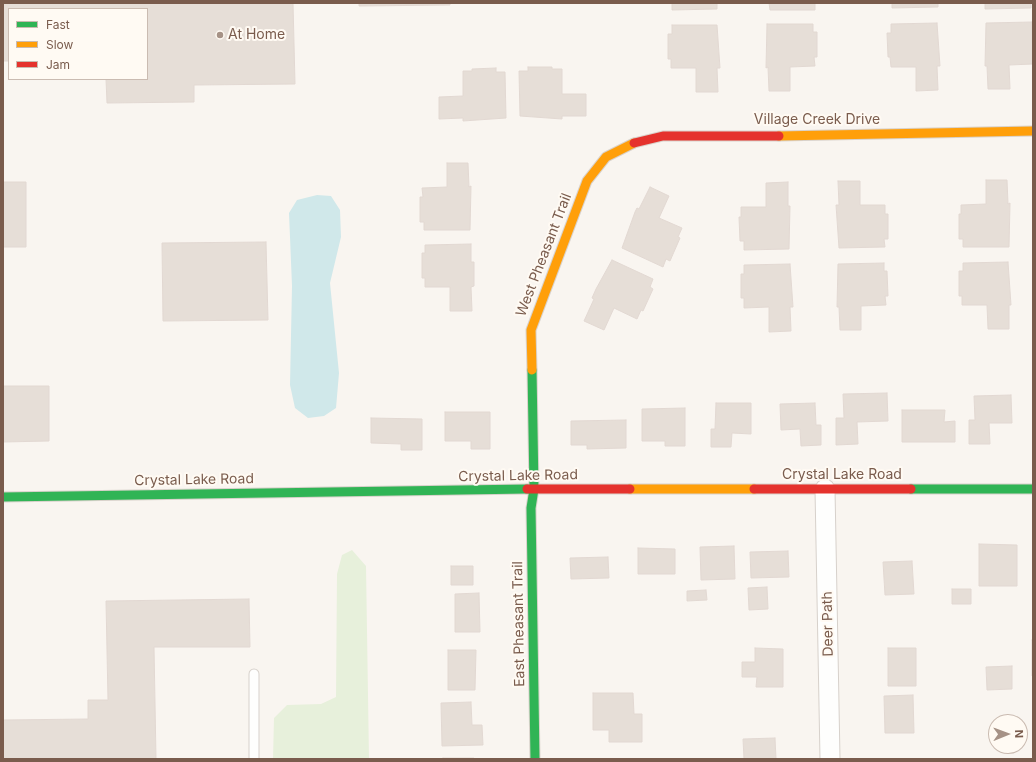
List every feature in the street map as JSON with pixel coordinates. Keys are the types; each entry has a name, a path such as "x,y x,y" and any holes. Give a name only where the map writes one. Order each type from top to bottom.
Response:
{"street":[{"name":"Village Creek Drive","path":"606,157 632,143 663,136 812,136 1033,131"},
{"name":"West Pheasant Trail","path":"534,489 531,330 588,181 606,157"},
{"name":"Crystal Lake Road","path":"3,497 534,489 1033,489"},
{"name":"East Pheasant Trail","path":"534,489 531,508 535,759"},
{"name":"Deer Path","path":"825,489 830,759"}],"lane":[{"path":"254,674 254,759"}],"green space":[{"path":"352,550 366,566 369,759 273,759 274,718 287,705 321,704 336,697 337,574 342,555"}],"water":[{"path":"317,195 331,196 340,210 341,237 330,283 339,373 336,408 324,416 308,418 295,408 290,385 292,286 289,213 297,200"}],"building":[{"name":"At Home","path":"3,3 293,3 295,84 194,85 194,102 107,103 106,80 148,80 148,8 8,8 8,61 3,61"},
{"path":"359,3 450,3 450,5 359,6"},
{"path":"672,3 717,3 717,9 672,10"},
{"path":"769,3 815,3 815,10 770,10"},
{"path":"892,3 938,3 938,7 892,8"},
{"path":"985,3 1031,3 1031,8 985,9"},
{"path":"1032,22 1033,64 1009,65 1010,89 988,89 987,66 985,66 986,23"},
{"path":"937,23 940,66 937,66 938,90 916,91 916,67 891,67 890,57 888,57 887,33 891,33 891,24"},
{"path":"767,24 813,24 813,32 817,32 817,57 814,57 815,66 790,67 790,91 769,91 768,67 766,68"},
{"path":"672,25 717,25 720,68 717,68 718,92 696,92 696,68 671,68 671,59 668,59 668,34 672,34"},
{"path":"528,67 552,67 552,69 562,69 562,94 586,94 586,116 562,116 562,119 520,116 519,71 528,71"},
{"path":"496,68 496,72 505,72 506,118 463,121 463,118 439,119 439,97 463,96 463,71"},
{"path":"447,163 468,163 469,187 471,186 470,230 424,230 424,222 420,222 420,197 423,197 422,188 447,187"},
{"path":"986,180 1007,180 1008,204 1010,203 1009,247 963,247 963,239 959,239 959,214 961,214 961,205 986,204"},
{"path":"838,181 860,181 860,205 885,205 885,214 888,214 888,239 884,239 885,247 839,248 836,205 839,205"},
{"path":"3,182 26,182 26,247 3,247"},
{"path":"788,182 788,206 790,206 789,249 744,250 744,241 740,241 739,217 741,217 741,207 766,207 766,183"},
{"path":"650,187 669,196 659,218 682,228 678,237 680,238 670,261 666,259 663,267 622,248 635,212 637,208 639,209"},
{"path":"266,242 268,320 163,321 162,243"},
{"path":"471,244 471,262 474,262 474,286 471,287 472,311 450,311 450,287 425,287 425,278 422,278 422,253 425,253 425,245"},
{"path":"612,260 653,279 650,287 653,289 643,311 641,310 637,319 614,308 604,330 584,321 594,299 592,298 596,289"},
{"path":"1008,262 1011,305 1009,305 1009,329 988,329 987,305 962,305 962,296 959,296 959,271 963,271 963,263"},
{"path":"884,263 884,271 887,271 888,296 885,296 886,305 861,306 861,330 840,330 839,307 837,307 838,264"},
{"path":"790,264 793,307 790,307 791,331 769,332 769,307 744,308 744,298 741,298 741,274 744,274 744,265"},
{"path":"3,386 49,386 49,441 3,442"},
{"path":"887,393 888,421 857,422 858,444 836,445 836,418 844,418 843,394"},
{"path":"1011,395 1012,423 989,423 990,444 969,444 969,420 975,420 974,396"},
{"path":"716,403 751,403 751,434 732,433 731,447 711,447 711,429 715,429"},
{"path":"815,403 816,425 821,425 821,445 801,446 800,429 781,430 780,404"},
{"path":"685,408 685,446 665,446 665,441 642,441 642,409"},
{"path":"902,410 945,410 944,422 955,421 955,442 902,442"},
{"path":"445,412 490,412 490,449 471,449 471,441 445,441"},
{"path":"371,418 422,419 422,450 401,450 401,444 371,443"},
{"path":"626,420 626,448 587,449 587,445 571,445 571,421"},
{"path":"979,544 1017,545 1017,586 979,586"},
{"path":"734,546 735,579 701,580 700,547"},
{"path":"638,548 675,549 675,574 638,574"},
{"path":"788,551 789,577 751,578 750,552"},
{"path":"608,557 609,578 571,579 570,558"},
{"path":"912,561 914,594 885,595 883,562"},
{"path":"451,566 473,566 473,585 451,585"},
{"path":"767,587 768,609 749,610 748,588"},
{"path":"952,589 971,589 971,604 952,604"},
{"path":"706,590 707,600 687,601 687,591"},
{"path":"479,593 480,632 455,632 455,594"},
{"path":"249,599 250,647 154,647 156,759 3,759 3,720 88,719 88,700 108,700 106,601"},
{"path":"1033,640 1033,676 1032,676"},
{"path":"755,648 783,649 783,687 756,687 757,677 742,677 742,662 755,662"},
{"path":"888,648 916,648 916,686 888,686"},
{"path":"448,650 476,650 475,690 448,690"},
{"path":"1012,666 1012,689 987,690 986,667"},
{"path":"593,693 633,693 634,714 642,714 642,742 609,742 609,730 593,730"},
{"path":"913,695 914,733 885,733 884,696"},
{"path":"471,702 472,725 482,725 483,745 442,746 441,703"},
{"path":"775,738 776,759 744,759 743,739"},
{"path":"474,758 474,759 443,759"}],"traffic: fast":[{"path":"532,370 534,489 531,508 535,759"},
{"path":"3,497 527,489"},
{"path":"911,489 1033,489"}],"traffic: slow":[{"path":"779,136 1033,131"},
{"path":"532,370 531,330 587,181 606,157 634,143"},
{"path":"630,489 754,489"}],"traffic: jam":[{"path":"634,143 663,136 779,136"},
{"path":"527,489 630,489"},
{"path":"754,489 911,489"}],"place":[{"name":"At Home","path":"220,35"}]}
